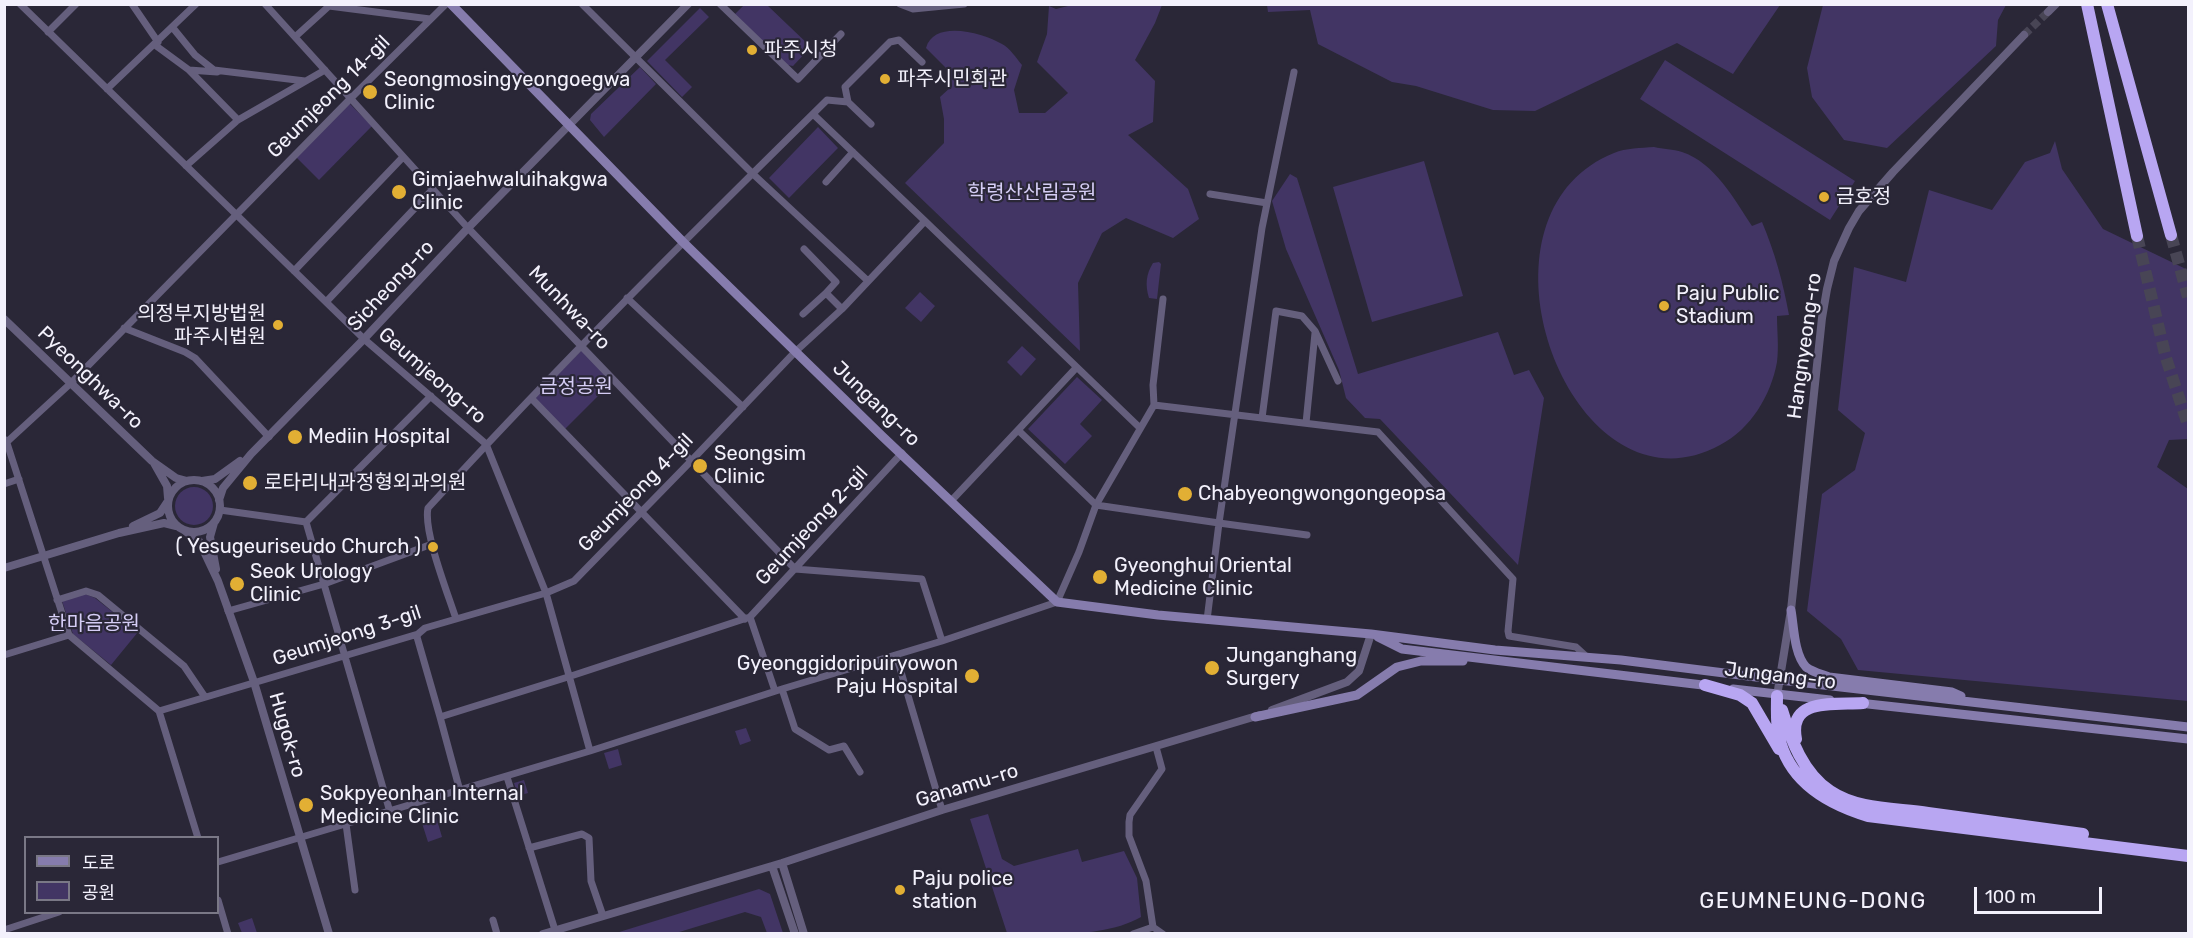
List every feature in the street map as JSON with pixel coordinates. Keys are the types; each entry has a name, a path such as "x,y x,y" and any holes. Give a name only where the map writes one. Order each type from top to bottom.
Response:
{"highway":[{"path":"2086,4 2136,236"},
{"path":"2107,4 2171,235"},
{"path":"1705,685 1740,695 1752,703 1773,741 1825,787 1842,798 1858,804 2188,848"},
{"path":"1778,696 1799,777 1822,797 1849,810 1868,816 2188,856"},
{"path":"1794,758 1794,724 1802,711 1810,707 1863,703"}],"main road":[{"name":"Jungang-ro","path":"451,4 683,242 1057,602 1207,620 1371,634 1495,650 1587,657 2188,727"},
{"path":"1791,610 1800,657 1807,667 1818,673 1828,677 1952,692 1972,701"},
{"name":"Jungang-ro","path":"1371,634 1402,649 1705,685 1778,696 1863,703 2188,739"},
{"path":"1256,717 1357,695 1397,667 1421,661 1507,662"}],"street":[{"name":"Geumjeong-ro","path":"20,4 364,339 486,444 546,593 590,752"},
{"path":"48,32 76,4"},
{"path":"132,4 157,43 189,70 238,120"},
{"path":"107,89 196,4"},
{"name":"Munhwa-ro","path":"265,4 468,228 795,569"},
{"name":"Geumjeong 14-gil","path":"6,440 71,383 446,4"},
{"path":"582,4 753,174 868,281"},
{"name":"Sicheong-ro","path":"251,454 688,4"},
{"path":"720,4 798,79 841,33"},
{"path":"900,4 913,9 964,4"},
{"path":"2048,12 2056,4"},
{"path":"295,37 329,6 430,19"},
{"path":"173,28 207,66 223,72"},
{"name":"Hangnyeong-ro","path":"1778,696 1791,610 1822,318 1827,289 1841,242 1859,211 1875,192 2024,35"},
{"path":"871,124 848,102 845,87 890,42 899,40 922,62"},
{"path":"189,70 304,81"},
{"path":"186,166 238,120 325,70"},
{"path":"1207,620 1234,414 1267,204 1293,72"},
{"path":"456,619 432,544 428,508 581,345 827,100 848,102"},
{"path":"813,114 1140,428"},
{"path":"826,182 853,152"},
{"path":"294,271 403,157"},
{"path":"326,302 433,189"},
{"path":"1210,194 1267,204"},
{"name":"Geumjeong 4-gil","path":"546,593 574,581 795,352 842,309 925,221"},
{"path":"803,314 836,282 804,249"},
{"path":"826,293 842,309"},
{"path":"627,298 743,406"},
{"path":"219,862 590,752 779,690 942,641 1057,602 1096,505 1154,405 1153,385 1163,299"},
{"path":"1262,418 1276,311 1302,316 1315,331 1338,381"},
{"name":"Pyeonghwa-ro","path":"4,319 152,460"},
{"path":"124,328 195,358 269,437"},
{"path":"1306,423 1315,331"},
{"path":"952,500 1076,368"},
{"path":"306,522 431,396"},
{"path":"531,398 640,512 748,618 795,729 829,750 844,746 860,772"},
{"path":"1154,405 1378,432 1513,579 1509,636 1576,647 1587,657"},
{"path":"1018,430 1096,505 1307,535"},
{"path":"6,440 69,635 159,711 198,836"},
{"name":"Geumjeong 2-gil","path":"440,717 748,618 902,453"},
{"path":"152,460 176,478 202,481 215,479 251,454"},
{"path":"219,500 223,488 251,454"},
{"path":"152,460 167,486 170,517 176,526"},
{"path":"4,484 19,479"},
{"path":"118,533 160,513 176,487 187,481"},
{"path":"202,481 213,488 219,500 220,510 210,537 218,581"},
{"path":"220,510 306,522"},
{"path":"306,522 390,812"},
{"path":"4,568 118,533 164,523 186,531 199,541 218,581"},
{"path":"186,531 201,532 214,523"},
{"path":"228,610 324,584 432,544"},
{"path":"795,569 922,579 942,641"},
{"name":"Hugok-ro","path":"218,581 254,682 329,933"},
{"path":"57,600 86,591 98,594 184,666 205,697"},
{"name":"Geumjeong 3-gil","path":"159,711 418,634 425,628 546,593"},
{"path":"418,634 460,791"},
{"name":"Ganamu-ro","path":"543,933 782,863 942,810 1256,717 1347,682 1359,671 1371,634"},
{"path":"4,655 69,635"},
{"path":"896,655 942,810"},
{"path":"1153,927 1146,880 1129,836 1129,822 1130,815 1162,769 1156,747"},
{"path":"507,777 555,930"},
{"path":"346,824 354,868 355,890"},
{"path":"530,848 582,834 589,838 591,881 602,913"},
{"path":"782,863 804,933"},
{"path":"772,866 795,933"},
{"path":"219,903 228,933"},
{"path":"4,930 53,914"},
{"path":"493,920 497,933"},
{"path":"1133,933 1153,927 1163,933"}],"green space":[{"path":"1267,4 1780,5 1733,74 1677,43 1535,111 1493,110 1416,86 1392,82 1318,44 1310,10 1268,12"},
{"path":"1823,4 2006,5 1998,20 1996,46 1887,148 1844,140 1812,97 1807,68"},
{"path":"744,5 767,5 811,47 793,66 787,65 734,15"},
{"name":"학령산산림공원","path":"1072,5 1162,5 1135,60 1155,81 1153,122 1128,135 1188,189 1199,219 1173,238 1126,218 1102,233 1078,283 1080,351 905,183 944,143 944,119 940,97 952,86 949,71 926,48 931,39 949,31 960,31 983,36 1005,46 1022,65 1014,90 1019,113 1045,113 1068,93 1037,62 1047,34 1049,6 1056,9"},
{"path":"700,8 709,17 665,60 692,87 682,97 647,61"},
{"path":"1665,60 1855,181 1830,220 1640,99"},
{"path":"640,67 656,84 604,137 590,120 591,114"},
{"path":"349,103 372,126 319,180 296,157"},
{"path":"818,127 838,148 789,198 769,178"},
{"path":"2055,141 2062,169 2103,229 2188,270 2188,439 2169,440 2157,467 2188,489 2188,701 1858,670 1841,639 1807,611 1822,494 1855,470 1865,433 1838,410 1854,267 1906,282 1929,190 1992,210 2025,162 2050,153"},
{"name":"Paju Public Stadium","path":"1654,147 1675,150 1694,157 1723,183 1752,226 1762,222 1778,268 1789,315 1777,316 1778,356 1774,374 1765,399 1750,420 1741,430 1720,445 1666,458 1619,442 1580,405 1552,353 1539,294 1543,237 1567,187 1614,153"},
{"path":"1424,161 1463,296 1372,322 1333,187"},
{"path":"1290,174 1297,178 1358,374 1498,332 1514,375 1529,370 1544,398 1518,565 1380,419 1365,418 1346,398 1339,370 1286,249 1272,201"},
{"path":"1153,263 1161,264 1157,299 1149,298 1148,275"},
{"path":"920,292 935,306 921,322 905,308"},
{"path":"1022,346 1036,359 1021,376 1007,362"},
{"name":"금정공원","path":"582,350 613,381 565,429 534,398"},
{"path":"1077,377 1102,400 1080,424 1092,436 1065,464 1028,429"},
{"path":"194,487 208,492 213,506 208,520 194,525 180,520 175,506 180,492"},
{"name":"한마음공원","path":"85,594 95,598 138,632 111,665 73,634 62,601"},
{"path":"746,728 751,741 740,745 735,731"},
{"path":"618,749 622,765 609,769 604,753"},
{"path":"524,780 528,793 518,796 514,783"},
{"path":"435,813 442,837 428,842 420,817"},
{"path":"988,814 1002,859 1014,866 1078,849 1082,862 1124,851 1137,878 1141,917 1126,924 1093,932 1007,933 970,819"},
{"path":"759,889 770,894 783,933 767,933 761,917 745,912 676,933 616,933"},
{"path":"252,918 257,933 242,933 238,923"}],"tunnel":[{"path":"2024,35 2048,12"},
{"path":"2171,235 2188,297"},
{"path":"2137,236 2166,358 2188,425"}],"place":[{"name":"파주시청","path":"752,50"},
{"name":"파주시민회관","path":"885,79"},
{"name":"Seongmosingyeongoegwa Clinic","path":"370,92"},
{"name":"Gimjaehwaluihakgwa Clinic","path":"399,192"},
{"name":"금호정","path":"1824,197"},
{"name":"Paju Public Stadium","path":"1664,306"},
{"name":"의정부지방법원 파주시법원","path":"278,325"},
{"name":"Mediin Hospital","path":"295,437"},
{"name":"Seongsim Clinic","path":"700,466"},
{"name":"로타리내과정형외과의원","path":"250,483"},
{"name":"Chabyeongwongongeopsa","path":"1185,494"},
{"name":"( Yesugeuriseudo Church )","path":"433,547"},
{"name":"Gyeonghui Oriental Medicine Clinic","path":"1100,577"},
{"name":"Seok Urology Clinic","path":"237,584"},
{"name":"Junganghang Surgery","path":"1212,668"},
{"name":"Gyeonggidoripuiryowon Paju Hospital","path":"972,676"},
{"name":"Sokpyeonhan Internal Medicine Clinic","path":"306,805"},
{"name":"Paju police station","path":"900,890"}],"district":[{"name":"GEUMNEUNG-DONG","path":"1813,902"}]}
